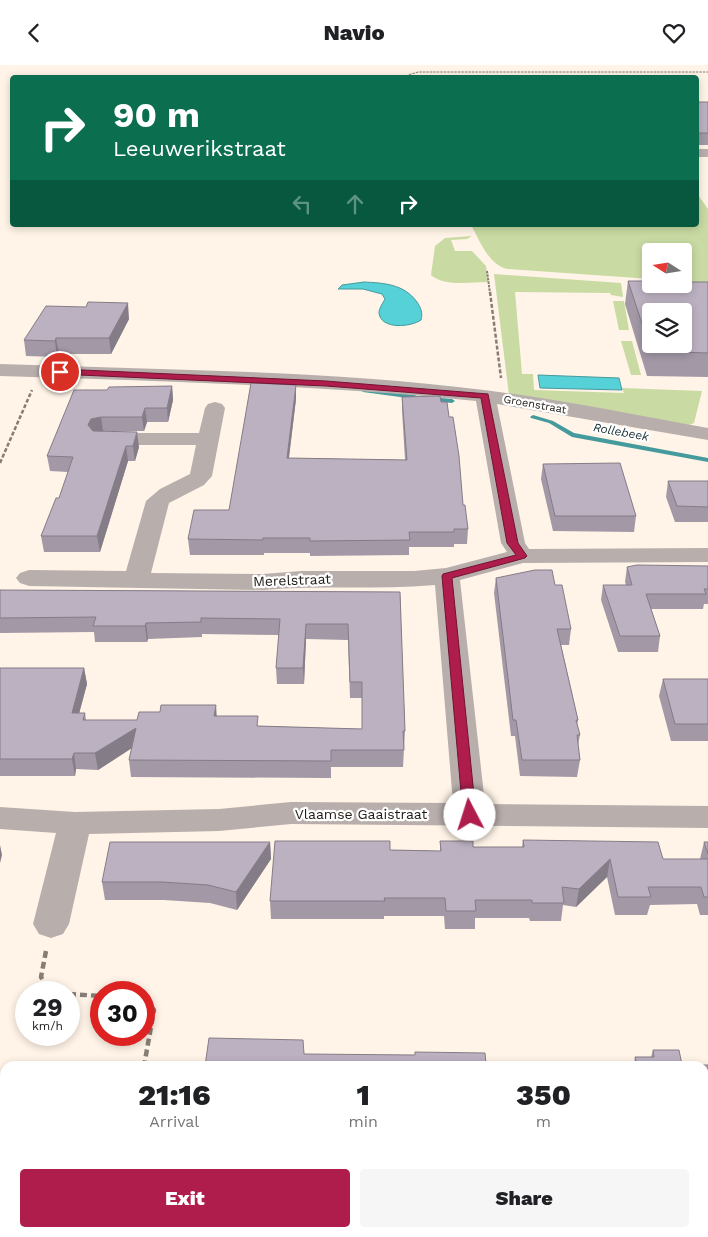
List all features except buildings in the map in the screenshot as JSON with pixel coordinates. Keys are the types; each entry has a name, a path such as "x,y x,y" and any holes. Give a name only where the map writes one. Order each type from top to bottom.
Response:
{"street":[{"name":"Groenstraat","path":"0,370 396,387 494,397 708,435"},
{"path":"494,397 512,543 522,556 708,555"},
{"path":"137,579 158,501 162,496 188,485 201,476 216,408"},
{"path":"103,439 209,439"},
{"name":"Merelstraat","path":"29,578 263,581 414,579 447,576 522,556"},
{"path":"447,576 470,815"},
{"name":"Vlaamse Gaaistraat","path":"0,817 75,823 219,820 291,813 708,817"},
{"path":"51,924 75,823"}],"path":[{"path":"408,75 418,73 708,72"},
{"path":"487,271 494,397"},
{"path":"0,463 41,371"},
{"path":"43,981 41,977 51,924"},
{"path":"145,1061 148,1046"}],"green space":[{"path":"699,196 708,209 708,283 692,282 692,243 642,243 642,278 507,269 500,266 481,245 472,227 699,227"},
{"path":"472,236 467,239 451,240 455,251 472,251 486,266 488,282 451,282 437,279 431,275 435,246 445,238"},
{"path":"494,274 621,283 623,297 611,295 610,293 515,292 522,374 533,374 534,390 624,393 622,388 702,391 694,423 689,425 509,395"},
{"path":"613,301 624,301 629,330 619,330"},
{"path":"621,341 632,341 641,375 631,375"}],"water":[{"path":"364,282 386,284 406,291 420,306 421,320 411,324 391,325 381,318 379,313 385,299 382,294 363,289 338,289 342,285"},
{"path":"538,375 619,378 622,390 540,388"}],"waterway":[{"name":"Rollebeek","path":"365,391 415,397"},
{"name":"Rollebeek","path":"430,399 452,401"},
{"name":"Rollebeek","path":"533,417 551,422 572,435 708,460"}],"route":[{"path":"60,372 256,379 396,387 485,396 512,543 522,556 447,576 470,815"}]}
